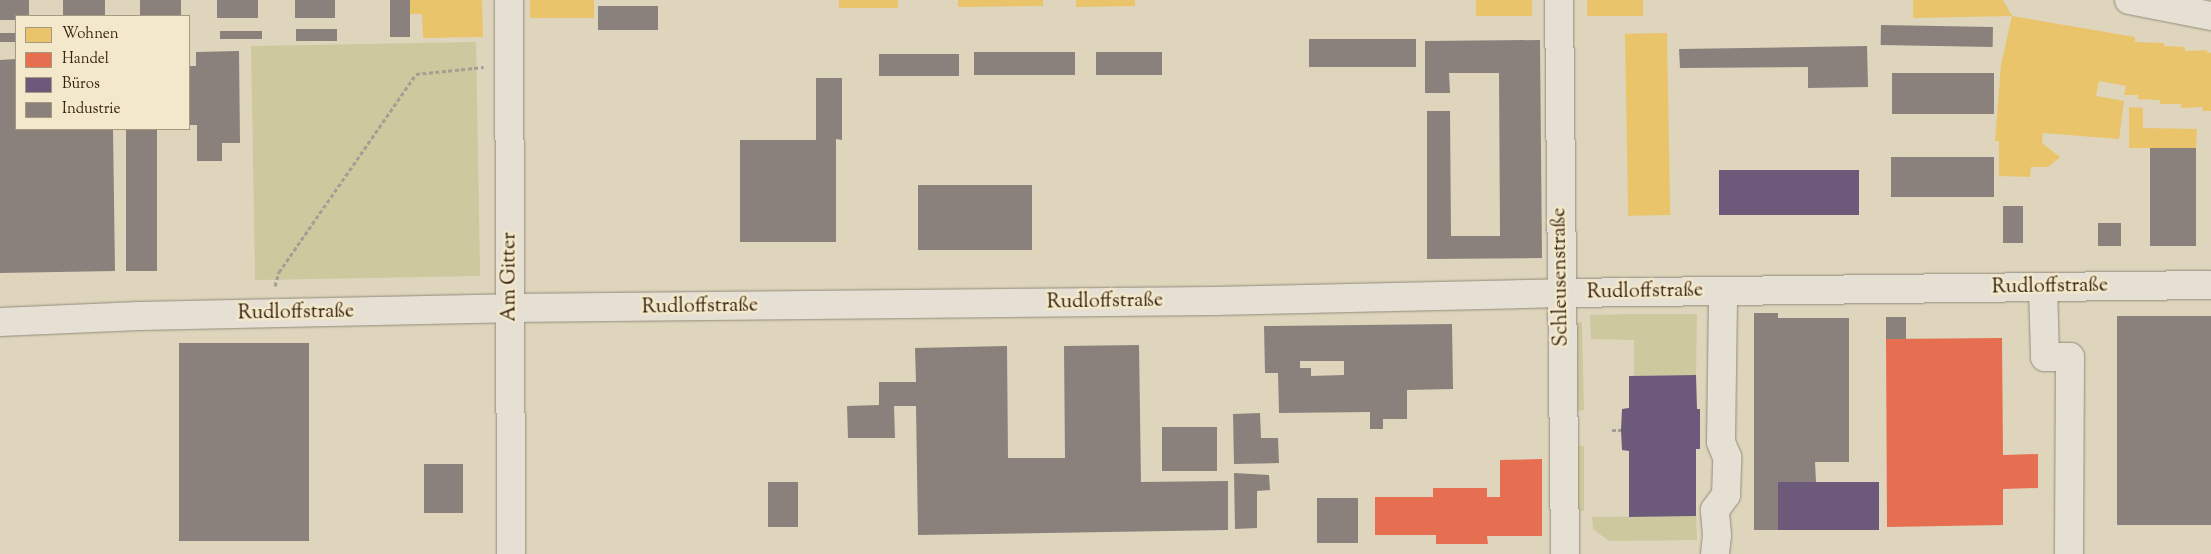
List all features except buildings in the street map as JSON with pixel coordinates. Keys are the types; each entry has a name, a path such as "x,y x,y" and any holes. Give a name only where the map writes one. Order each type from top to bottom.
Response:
{"street":[{"name":"Am Gitter","path":"509,0 510,554"},
{"name":"Schleusenstraße","path":"1559,0 1565,554"},
{"path":"2129,0 2211,16"},
{"name":"Rudloffstraße","path":"0,322 510,308 1225,301 1562,293 2211,285"},
{"path":"2043,288 2046,357 2070,356 2069,554"},
{"path":"1715,554 1717,535 1715,510 1726,495 1727,457 1721,442 1723,291"}],"path":[{"path":"268,314 279,272 416,74 509,65"},
{"path":"1612,430 1621,430"}],"shaded area":[{"path":"476,42 480,276 255,280 251,46"},
{"path":"1697,314 1696,375 1634,376 1634,340 1591,339 1590,315"},
{"path":"1578,322 1582,322 1584,410 1577,411 1575,331"},
{"path":"1578,446 1584,446 1584,511 1578,511"},
{"path":"1696,516 1697,540 1609,541 1593,529 1592,517"}]}
